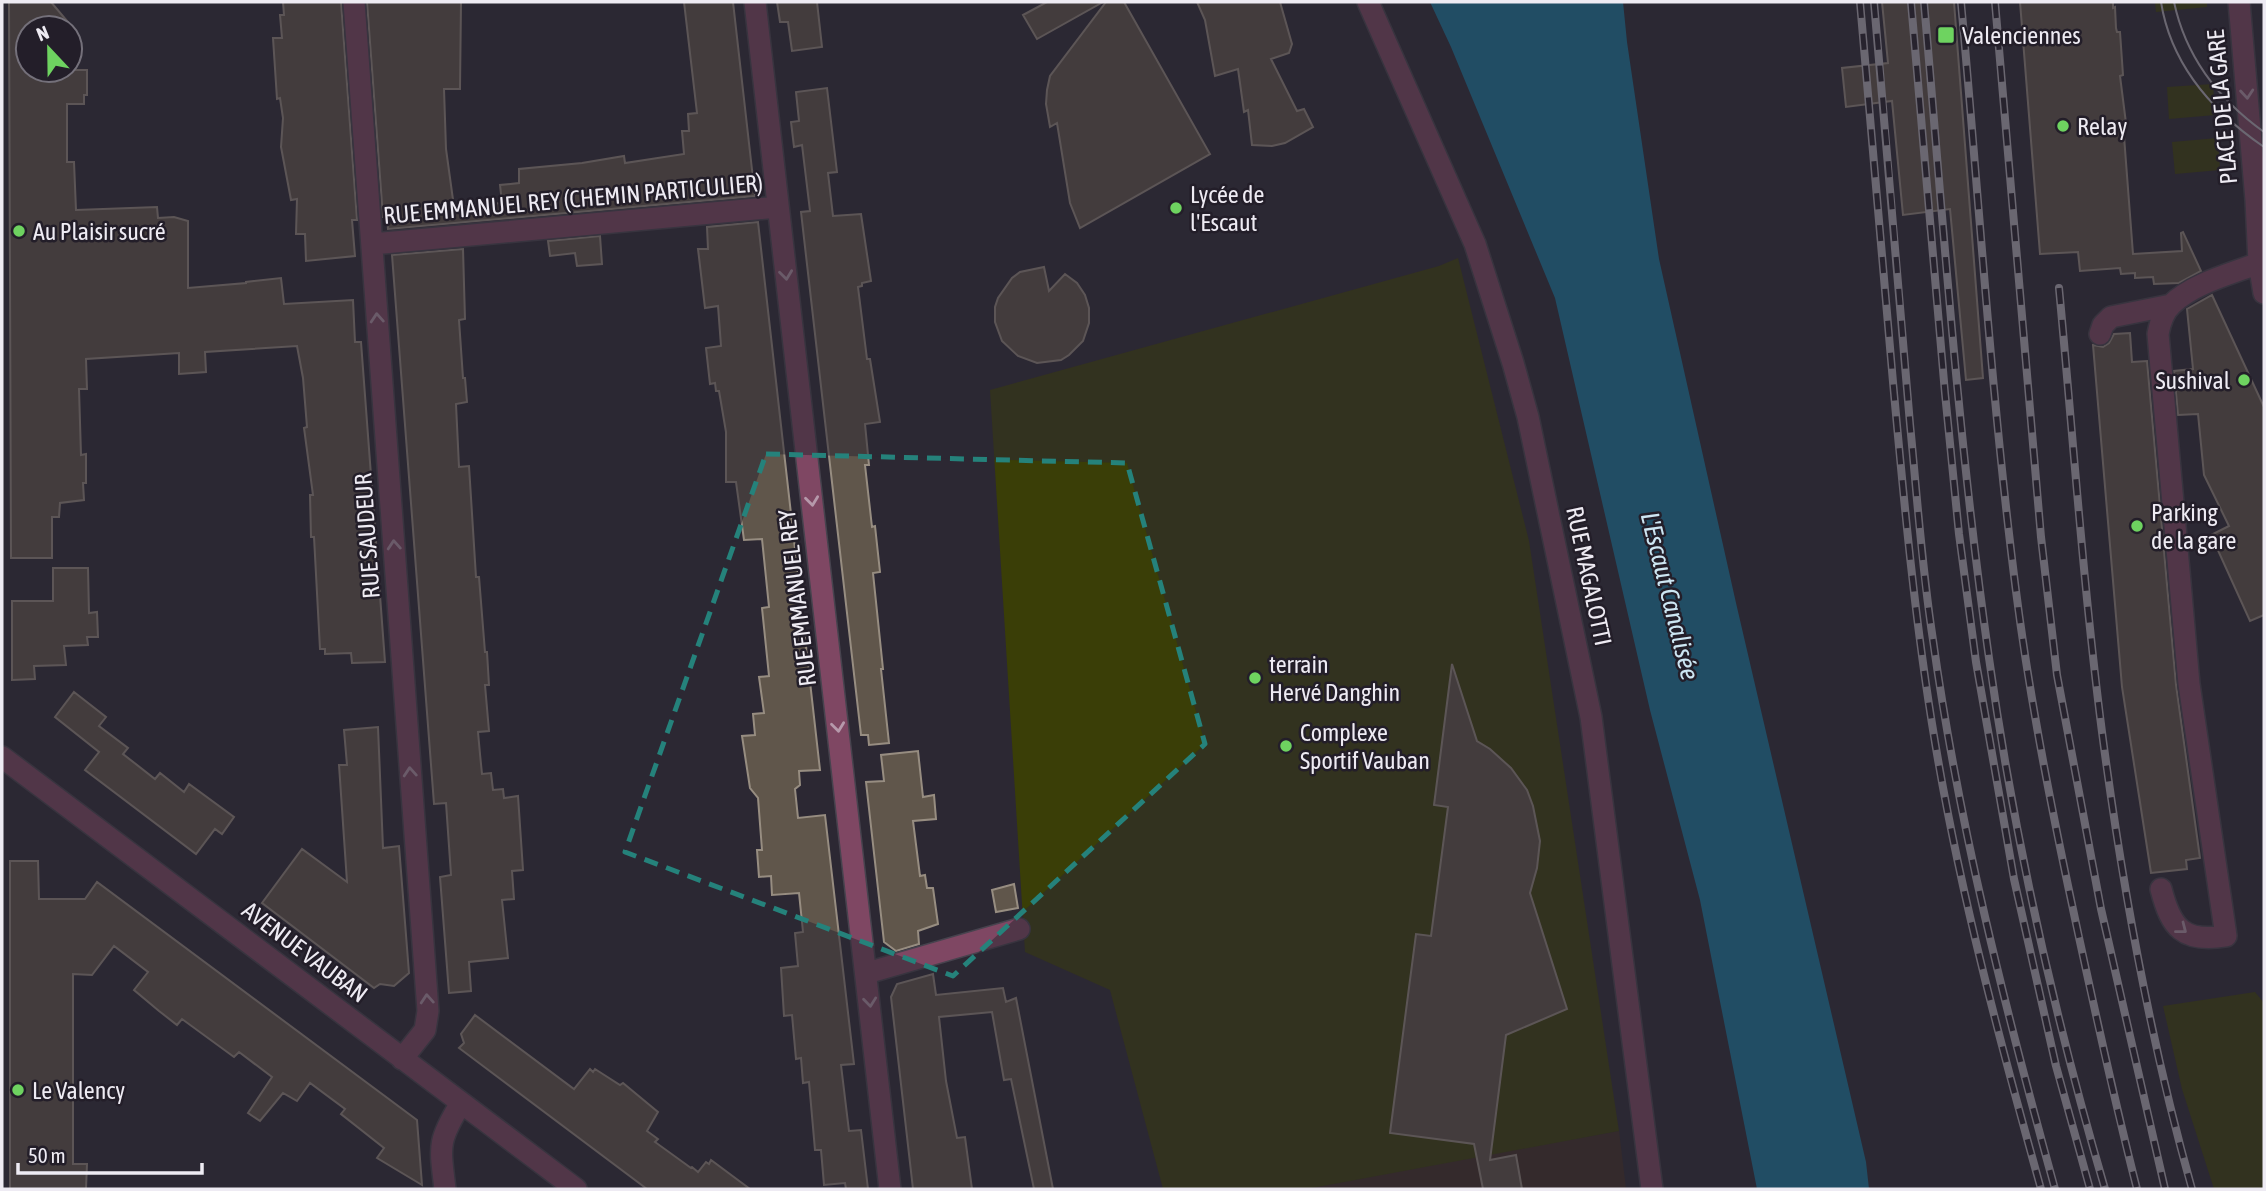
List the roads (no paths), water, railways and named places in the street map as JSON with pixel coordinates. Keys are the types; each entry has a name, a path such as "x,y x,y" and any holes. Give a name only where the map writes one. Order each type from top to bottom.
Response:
{"street":[{"name":"RUE SAUDEUR","path":"354,2 428,1011 425,1030 402,1059"},
{"name":"RUE EMMANUEL REY","path":"755,2 890,1189"},
{"name":"RUE MAGALOTTI","path":"1368,2 1475,244 1528,417 1591,717 1652,1189"},
{"path":"2227,2 2231,50 2244,64"},
{"name":"PLACE DE LA GARE","path":"2239,2 2260,199 2259,263 2264,293"},
{"name":"RUE EMMANUEL REY (CHEMIN PARTICULIER)","path":"372,244 778,207"},
{"path":"2100,334 2103,325 2111,317 2171,304 2203,285 2259,263"},
{"path":"2161,889 2171,920 2185,933 2204,939 2226,936 2189,684 2157,345 2160,323 2171,304"},
{"name":"AVENUE VAUBAN","path":"2,757 576,1189"},
{"path":"867,973 1019,929"},
{"path":"446,1189 441,1141 444,1131 461,1104"}],"water":[{"name":"L'Escaut Canalisée","path":"1430,2 1623,2 1659,259 1866,1162 1869,1189 1757,1189 1700,900 1650,710 1555,298"}],"tram line":[{"path":"2161,2 2174,46 2197,85 2228,118 2264,147"},
{"path":"2174,2 2187,41 2206,76 2232,106 2264,132"}],"railway":[{"path":"1860,2 1901,472 1928,697 1956,855 1996,1023 2041,1189"},
{"path":"1874,2 1917,505 1933,640 1956,779 1985,917 2055,1189"},
{"path":"1911,2 1945,393 1959,534 1976,662 2014,879 2056,1066 2090,1189"},
{"path":"1924,2 1960,412 1978,576 1999,725 2023,859 2052,992 2105,1189"},
{"path":"1961,2 1999,444 2022,635 2062,855 2107,1066 2137,1189"},
{"path":"1995,2 2041,537 2057,675 2101,909 2165,1189"},
{"path":"2059,288 2089,621 2110,789 2128,905 2150,1019 2192,1189"}],"place":[{"name":"Valenciennes","path":"1946,35"},
{"name":"Relay","path":"2063,126"},
{"name":"Lycée de l'Escaut","path":"1176,208"},
{"name":"Au Plaisir sucré","path":"19,231"},
{"name":"Sushival","path":"2244,380"},
{"name":"Parking de la gare","path":"2137,526"},
{"name":"terrain Hervé Danghin","path":"1255,678"},
{"name":"Complexe Sportif Vauban","path":"1286,746"},
{"name":"Le Valency","path":"18,1090"}]}
